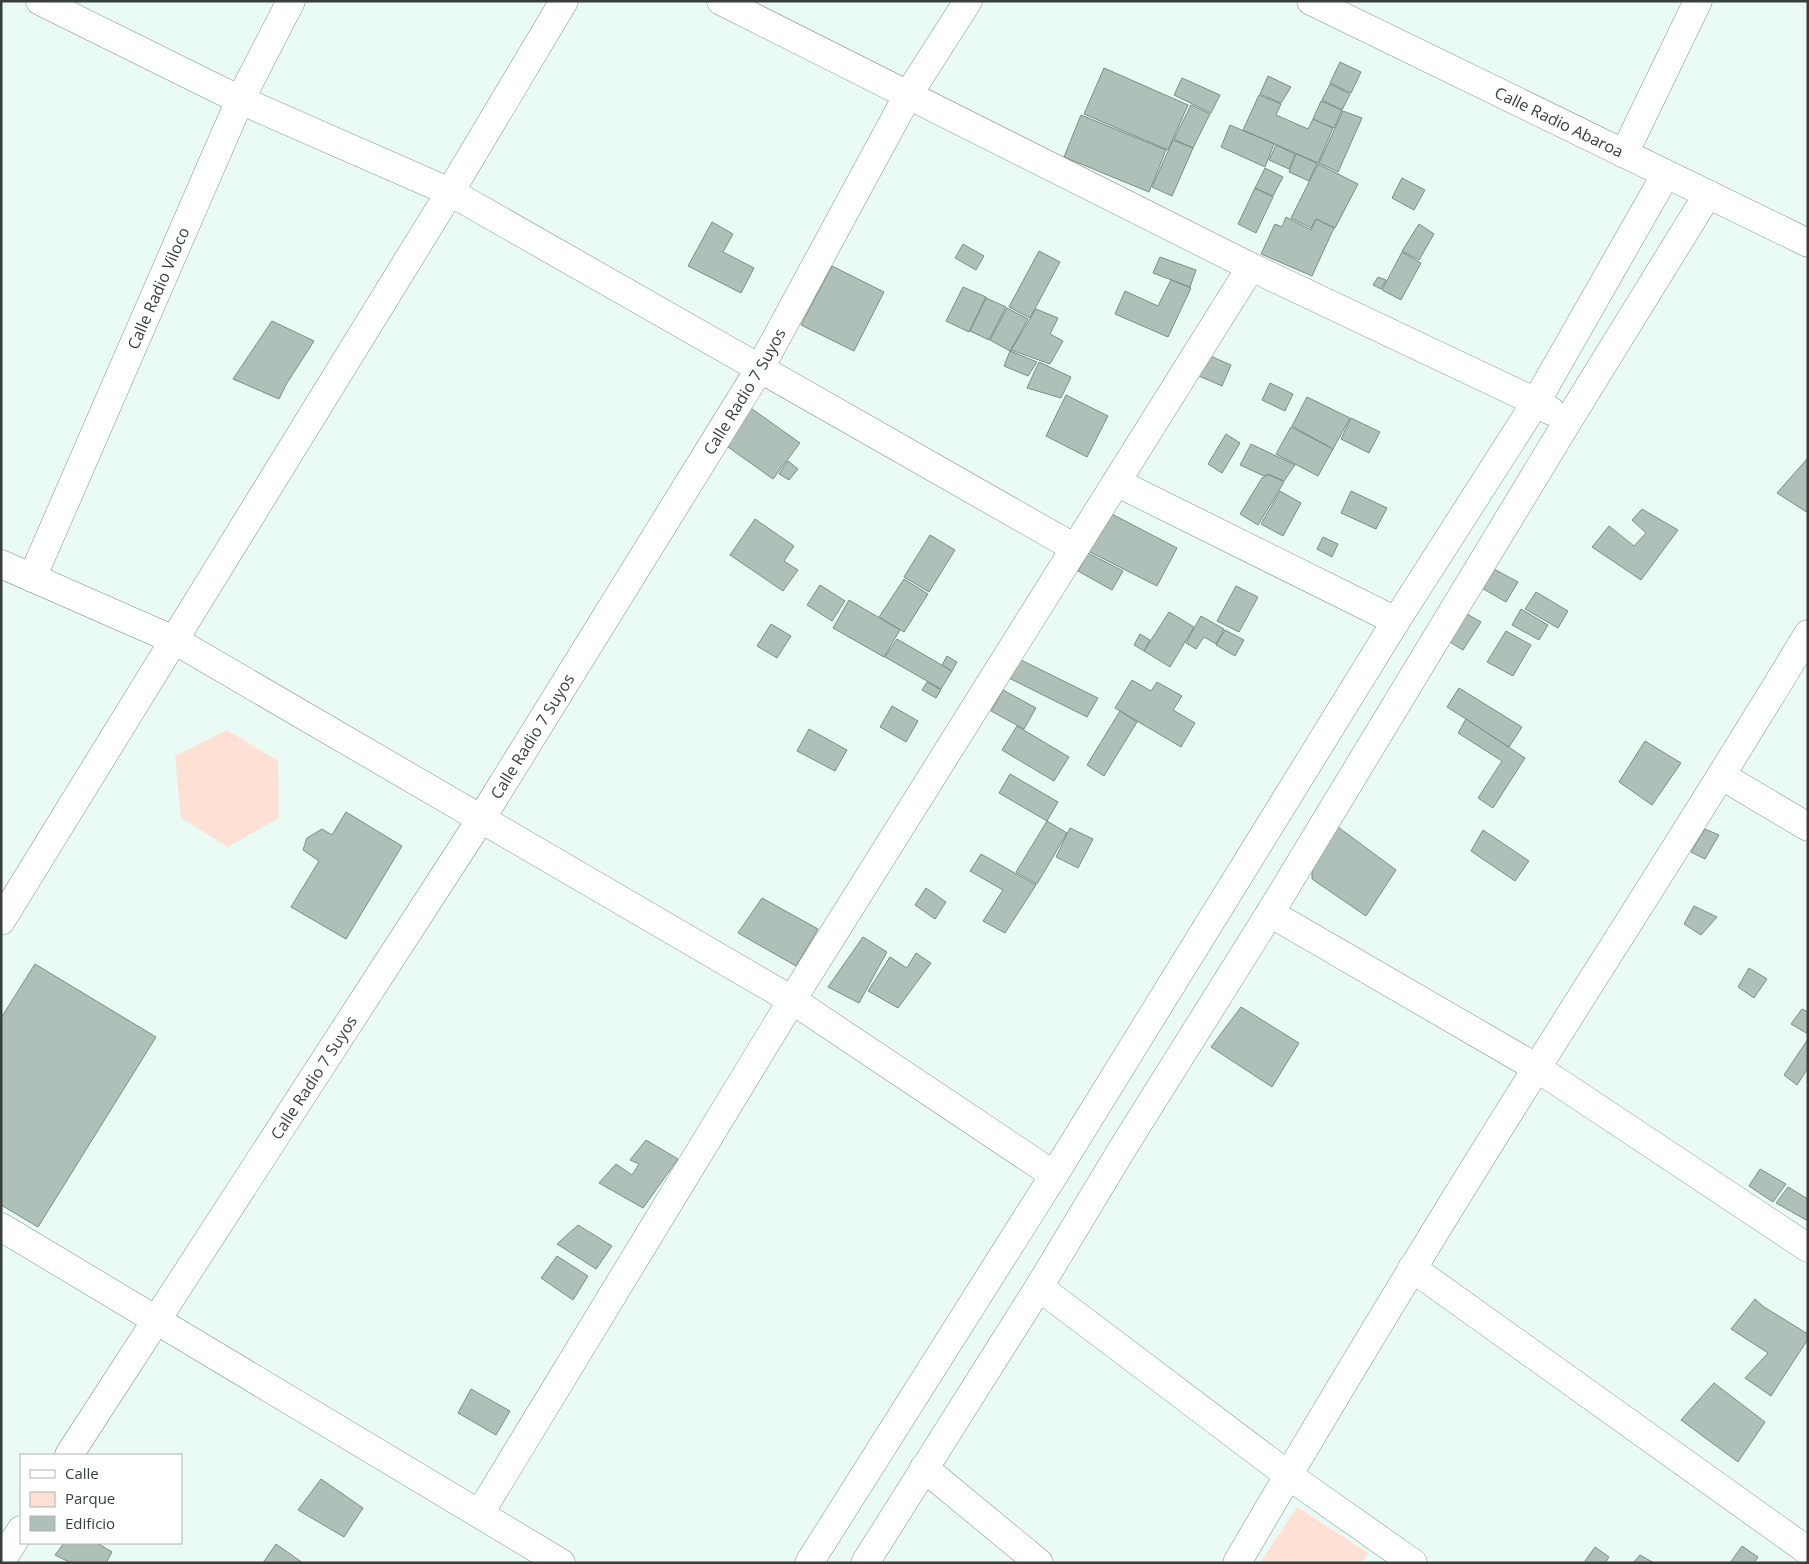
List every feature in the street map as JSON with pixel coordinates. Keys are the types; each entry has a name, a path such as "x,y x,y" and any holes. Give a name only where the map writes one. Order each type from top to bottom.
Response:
{"street":[{"path":"40,1 240,100 450,192 1075,548"},
{"name":"Calle Radio Viloco","path":"32,578 240,100 291,1"},
{"path":"1,921 450,192 564,1"},
{"path":"721,1 1251,267 1536,402 1568,421"},
{"name":"Calle Radio 7 Suyos","path":"70,1454 481,819 760,368 908,95 968,1"},
{"name":"Calle Radio Abaroa","path":"1312,1 1341,8 1624,154 1808,243"},
{"path":"1624,154 1698,1"},
{"path":"809,1563 1054,1175 1396,621 1536,402 1666,174"},
{"path":"864,1563 1039,1287 1124,1146 1270,914 1568,421 1708,194"},
{"path":"480,1513 792,1000 1251,267"},
{"path":"1116,482 1396,621"},
{"path":"1,564 174,640 792,1000 1054,1175"},
{"path":"1237,1563 1412,1268 1722,776 1808,634"},
{"path":"1722,776 1808,827"},
{"path":"1270,914 1537,1068 1808,1248"},
{"path":"1086,1123 1124,1146"},
{"path":"1,1227 561,1563"},
{"path":"1412,1268 1808,1551"},
{"path":"1039,1287 1288,1475 1413,1563"},
{"path":"924,1468 1039,1563"},
{"path":"1,1562 20,1532"}],"green space":[{"path":"227,730 278,761 279,818 228,847 181,818 175,756"},
{"path":"1297,1507 1368,1553 1362,1563 1260,1563"}],"building":[{"path":"1340,62 1361,72 1351,93 1330,83"},
{"path":"1104,68 1188,105 1168,150 1084,114"},
{"path":"1268,76 1291,87 1281,103 1260,94"},
{"path":"1182,78 1220,95 1211,113 1174,95"},
{"path":"1330,84 1350,94 1342,110 1322,100"},
{"path":"1259,95 1281,104 1276,115 1308,129 1313,119 1333,128 1318,163 1243,130"},
{"path":"1321,101 1342,110 1334,128 1313,119"},
{"path":"1191,105 1210,114 1193,148 1174,139"},
{"path":"1343,111 1362,118 1338,172 1319,163"},
{"path":"1081,115 1166,150 1149,192 1064,157"},
{"path":"1230,125 1274,144 1265,167 1221,147"},
{"path":"1173,140 1193,148 1172,196 1152,187"},
{"path":"1276,145 1295,154 1289,169 1269,160"},
{"path":"1296,154 1317,163 1309,181 1289,172"},
{"path":"1318,164 1358,184 1335,228 1316,219 1311,228 1291,218"},
{"path":"1265,168 1283,177 1273,196 1255,188"},
{"path":"1402,178 1425,190 1414,210 1392,198"},
{"path":"1255,188 1273,197 1256,233 1238,224"},
{"path":"1286,217 1311,230 1316,219 1334,228 1312,276 1261,254 1275,224 1282,227"},
{"path":"712,222 733,234 723,252 754,268 741,293 688,266"},
{"path":"1419,224 1434,234 1419,260 1402,251"},
{"path":"963,244 984,256 976,270 955,258"},
{"path":"1039,251 1060,262 1030,318 1009,307"},
{"path":"1402,252 1421,263 1401,300 1382,290"},
{"path":"1160,257 1196,270 1190,287 1153,273"},
{"path":"832,266 884,292 854,351 801,325"},
{"path":"1378,277 1386,280 1381,289 1373,285"},
{"path":"1171,280 1191,288 1168,337 1115,314 1125,291 1158,306"},
{"path":"963,287 986,297 969,332 946,321"},
{"path":"986,298 1006,307 989,340 970,331"},
{"path":"1007,308 1028,319 1010,351 990,340"},
{"path":"1036,309 1058,318 1050,334 1063,341 1050,364 1011,350"},
{"path":"272,321 314,341 279,399 233,379"},
{"path":"1010,351 1037,362 1028,376 1004,366"},
{"path":"1208,355 1231,365 1222,386 1199,376"},
{"path":"1039,362 1071,377 1061,398 1027,388"},
{"path":"1270,383 1293,394 1285,411 1262,400"},
{"path":"1066,395 1108,416 1087,457 1046,436"},
{"path":"1307,397 1350,418 1333,449 1292,426"},
{"path":"748,406 800,443 773,479 721,442"},
{"path":"1351,418 1380,432 1369,453 1341,439"},
{"path":"1291,427 1333,449 1318,476 1276,454"},
{"path":"1226,434 1240,443 1222,473 1208,464"},
{"path":"1251,444 1295,465 1284,481 1268,474 1264,476 1240,465"},
{"path":"1808,460 1808,513 1777,493"},
{"path":"788,461 798,469 789,480 779,474"},
{"path":"1269,475 1284,482 1258,525 1240,514 1262,478"},
{"path":"1280,491 1301,503 1283,536 1261,524"},
{"path":"1351,491 1387,508 1376,529 1341,513"},
{"path":"1642,509 1678,530 1641,580 1592,547 1609,526 1634,546 1646,533 1632,520"},
{"path":"1108,512 1177,548 1157,586 1088,551"},
{"path":"755,519 794,546 784,561 798,570 783,591 730,555"},
{"path":"930,535 955,550 929,592 904,577"},
{"path":"1323,537 1338,544 1332,557 1317,549"},
{"path":"1088,553 1123,571 1112,590 1078,571"},
{"path":"1492,568 1518,582 1506,602 1480,587"},
{"path":"904,579 928,594 904,632 879,617"},
{"path":"820,585 845,601 832,621 807,605"},
{"path":"1236,586 1258,597 1239,632 1217,621"},
{"path":"1536,592 1568,611 1558,628 1525,609"},
{"path":"849,600 900,630 884,657 833,628"},
{"path":"1521,609 1548,625 1539,640 1512,625"},
{"path":"1462,611 1481,622 1463,650 1445,639"},
{"path":"1169,612 1194,627 1170,667 1144,651"},
{"path":"1201,616 1224,629 1216,644 1204,637 1196,649 1186,643"},
{"path":"771,624 791,636 777,658 757,646"},
{"path":"1225,630 1244,640 1235,656 1216,645"},
{"path":"1506,631 1531,645 1513,676 1487,662"},
{"path":"1140,634 1150,640 1144,651 1134,645"},
{"path":"897,639 952,671 941,689 885,657"},
{"path":"947,656 957,662 952,671 942,665"},
{"path":"1019,659 1098,698 1087,717 1009,678"},
{"path":"1132,680 1151,691 1157,682 1182,696 1173,710 1195,723 1181,747 1115,708"},
{"path":"927,682 941,690 936,698 922,690"},
{"path":"1459,688 1522,727 1509,747 1447,707"},
{"path":"1003,690 1036,708 1024,729 991,711"},
{"path":"892,706 918,721 906,742 880,727"},
{"path":"1120,711 1137,722 1104,776 1087,765"},
{"path":"1466,719 1525,758 1493,808 1478,798 1502,761 1458,733"},
{"path":"1017,726 1069,757 1054,781 1002,750"},
{"path":"809,729 847,750 835,771 797,751"},
{"path":"1645,741 1681,763 1652,805 1619,782"},
{"path":"1010,774 1058,802 1047,821 999,793"},
{"path":"346,812 402,846 346,939 291,907 319,861 303,850 307,838 322,829 332,835"},
{"path":"1047,821 1067,833 1037,884 1016,872"},
{"path":"1338,827 1396,870 1366,916 1312,879 1312,869"},
{"path":"1070,828 1093,839 1078,868 1056,857"},
{"path":"1705,829 1719,835 1705,859 1691,852"},
{"path":"1483,830 1529,861 1515,881 1471,851"},
{"path":"981,854 1036,885 1005,933 983,921 1003,890 970,871"},
{"path":"926,888 946,902 935,919 915,905"},
{"path":"762,898 818,929 796,966 738,933"},
{"path":"1694,906 1717,917 1701,935 1684,924"},
{"path":"863,937 887,952 859,1003 828,987"},
{"path":"916,953 931,963 898,1008 868,991 890,957 907,968"},
{"path":"35,964 156,1037 38,1227 1,1205 1,1018"},
{"path":"1749,968 1767,979 1754,998 1738,987"},
{"path":"1241,1007 1299,1043 1272,1087 1211,1047"},
{"path":"1802,1009 1808,1012 1808,1034 1791,1024"},
{"path":"1808,1039 1808,1068 1797,1085 1784,1075"},
{"path":"646,1140 678,1159 643,1208 599,1183 616,1164 632,1175 639,1164 630,1160"},
{"path":"1760,1169 1786,1184 1773,1202 1749,1186"},
{"path":"1788,1187 1808,1199 1808,1221 1776,1203"},
{"path":"578,1225 612,1246 596,1269 557,1244"},
{"path":"557,1256 588,1276 573,1300 541,1278"},
{"path":"1755,1299 1764,1307 1808,1334 1808,1339 1771,1396 1745,1378 1768,1353 1731,1329"},
{"path":"1714,1383 1765,1422 1738,1462 1681,1420"},
{"path":"471,1389 510,1411 496,1435 458,1413"},
{"path":"321,1479 363,1508 344,1537 298,1510"},
{"path":"63,1544 99,1544 112,1552 106,1563 71,1563 55,1555"},
{"path":"276,1544 303,1563 263,1563"},
{"path":"1742,1546 1758,1557 1754,1563 1730,1563"},
{"path":"1595,1547 1609,1557 1605,1563 1588,1563 1585,1561"},
{"path":"1640,1555 1654,1563 1633,1563"}]}
